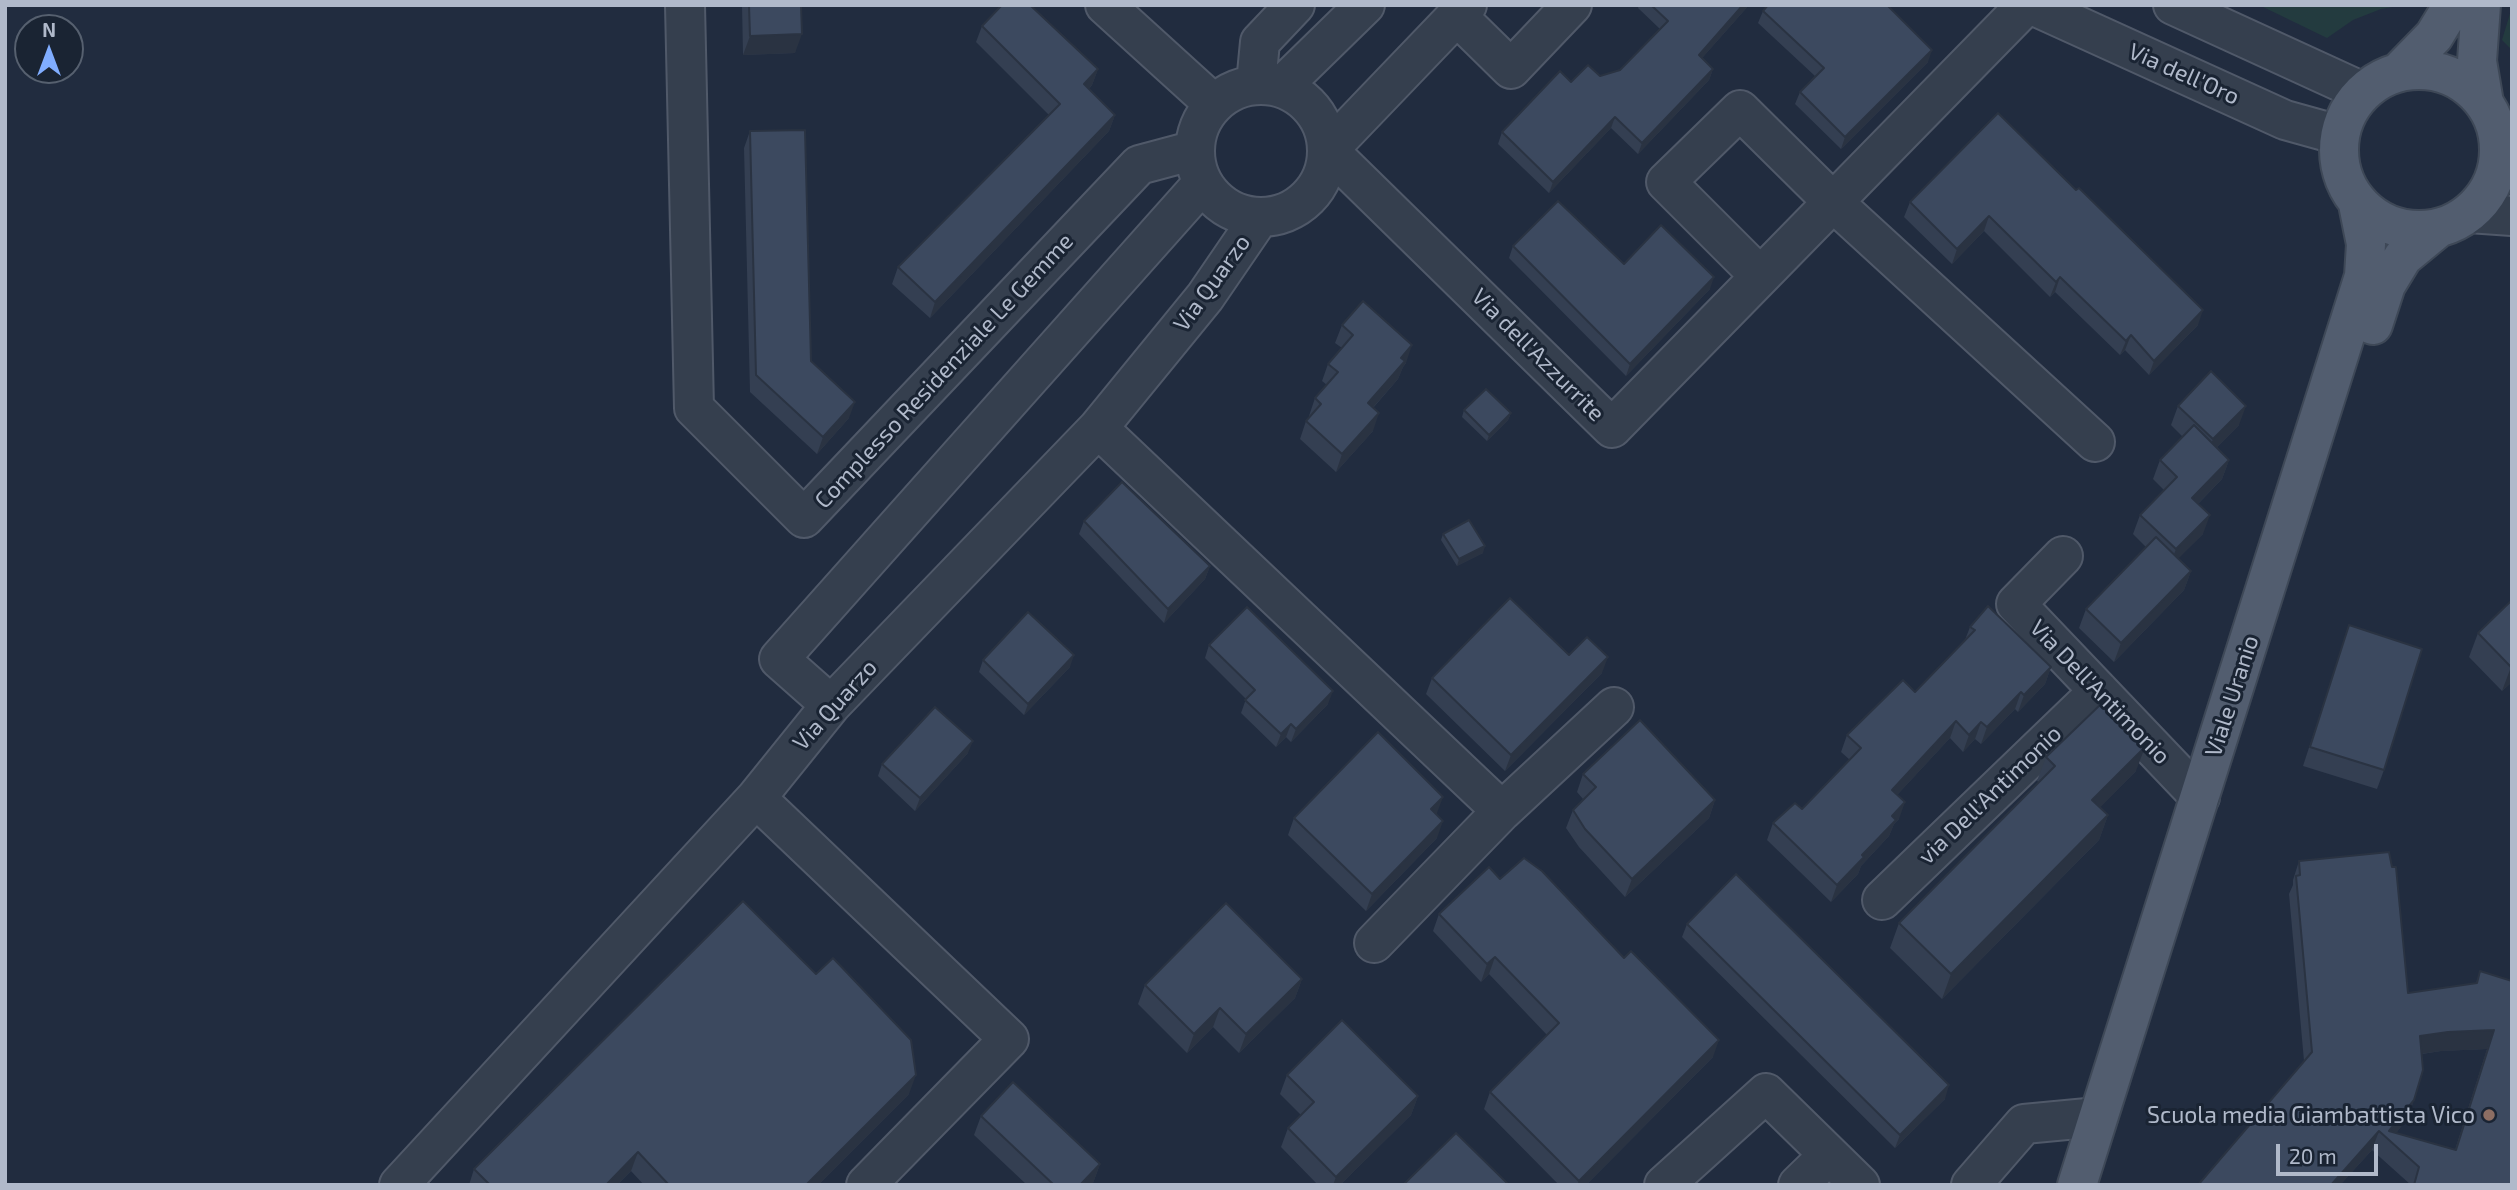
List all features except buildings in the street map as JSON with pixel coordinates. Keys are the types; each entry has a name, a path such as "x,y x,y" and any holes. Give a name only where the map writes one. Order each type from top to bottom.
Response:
{"main road":[{"path":"2399,72 2434,36 2454,5"},
{"path":"2482,5 2477,61 2484,103"},
{"path":"2423,69 2446,74 2468,86 2484,103 2494,120 2506,164 2484,198 2453,221 2415,231 2394,227 2375,218 2358,204 2345,183 2338,160 2339,135 2347,112 2363,92 2379,79 2399,72 2423,69"},
{"name":"Viale Uranio","path":"2077,1185 2364,276 2366,244 2358,204"},
{"name":"Viale Uranio","path":"2102,1185 2386,285 2403,257 2453,221"}],"street":[{"name":"Complesso Residenziale Le Gemme","path":"685,5 694,408 804,518 1139,166 1199,166"},
{"path":"1105,5 1214,104"},
{"path":"1268,86 1260,42 1295,5"},
{"path":"1268,86 1365,5"},
{"path":"1328,150 1462,10 1511,69 1572,5"},
{"name":"Via dell'Azzurrite","path":"1328,150 1612,428 2026,5"},
{"name":"Via dell'Oro","path":"2032,5 2285,120 2339,135"},
{"path":"2173,5 2363,92"},
{"path":"1268,86 1300,96 1315,111 1325,129 1328,150 1325,171 1315,190 1300,205 1281,215 1259,218 1237,212 1217,201 1199,166 1200,125 1214,104 1240,88 1268,86"},
{"path":"1760,276 1667,182 1740,110 1833,202 2095,442"},
{"path":"831,705 779,659 1199,166"},
{"path":"2453,221 2512,216"},
{"name":"Via Quarzo","path":"400,1185 756,798 831,705 1098,428 1205,297 1259,218"},
{"path":"1098,428 1502,811"},
{"name":"Via Dell'Antimonio","path":"2063,556 2016,604 2200,797"},
{"name":"via Dell'Antimonio","path":"1882,900 2099,691"},
{"path":"1374,943 1502,811 1614,707"},
{"path":"756,798 1009,1039 866,1185"},
{"path":"1664,1185 1766,1093 1860,1185"},
{"path":"1970,1185 2024,1124 2098,1116"},
{"path":"1798,1185 1829,1155"}],"green space":[{"path":"2259,5 2404,5 2381,9 2353,20 2327,38"},
{"path":"2512,7 2512,50 2502,40"}],"place":[{"name":"Scuola media Giambattista Vico","path":"2489,1115"}]}
